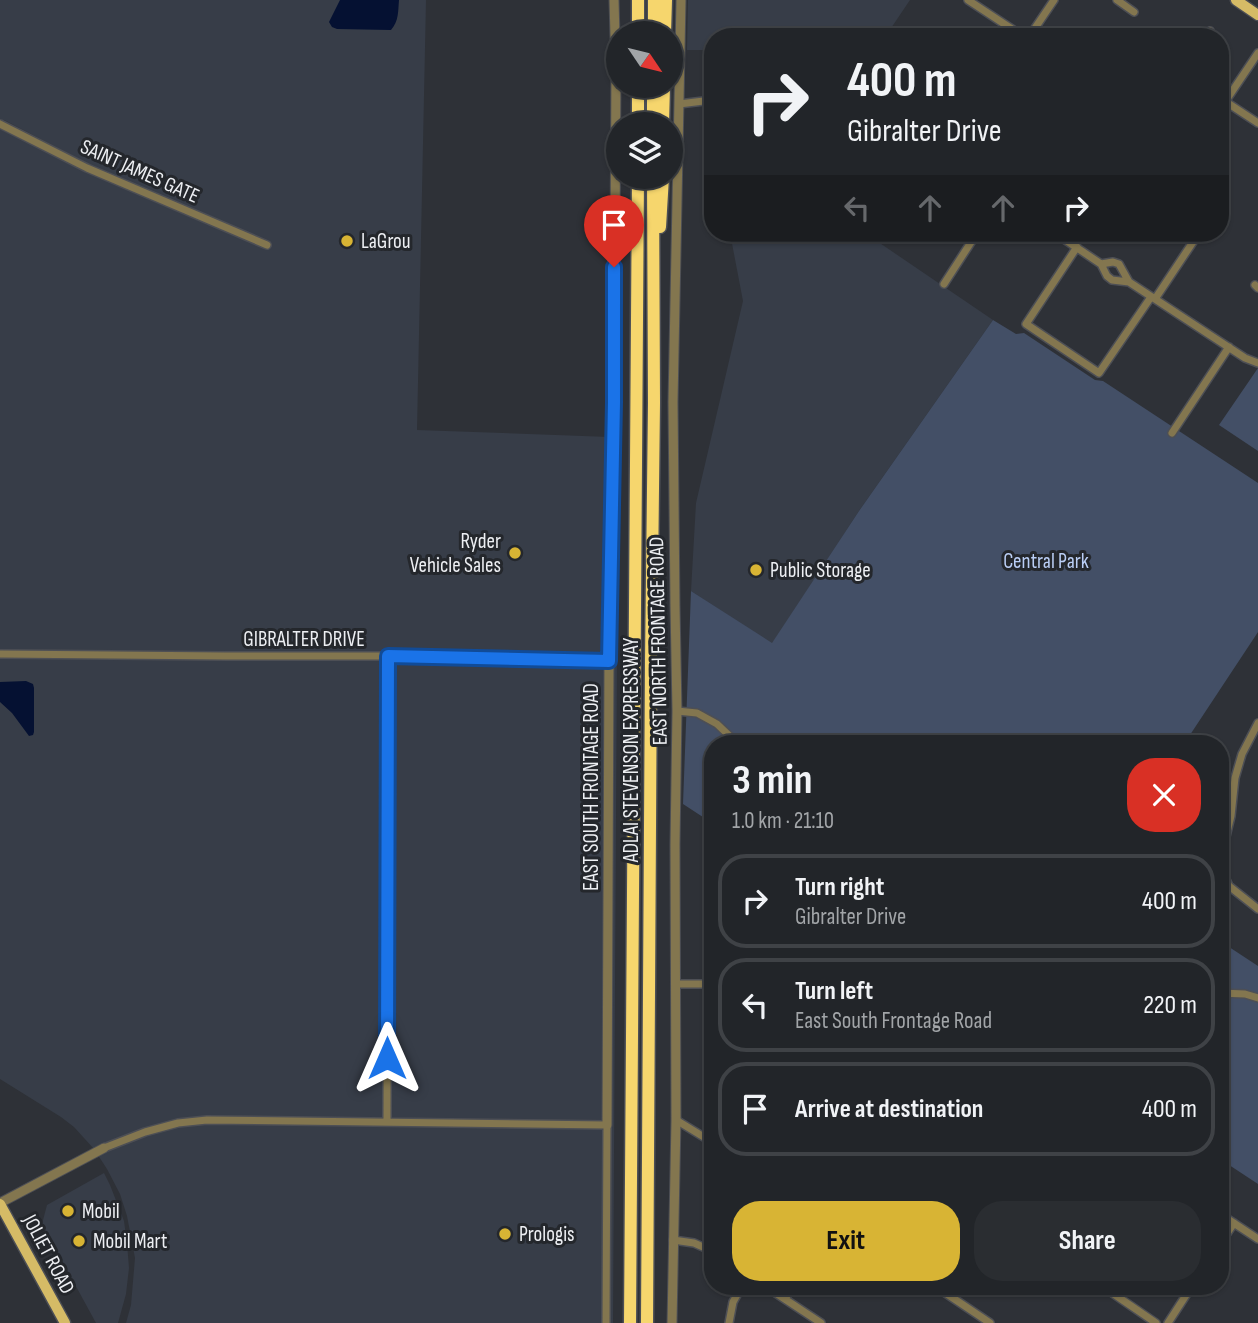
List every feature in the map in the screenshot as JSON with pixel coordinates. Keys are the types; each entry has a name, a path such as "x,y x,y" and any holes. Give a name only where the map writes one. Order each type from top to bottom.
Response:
{"highway":[{"path":"638,0 638,21"},
{"path":"654,0 654,21"},
{"path":"665,21 666,0"},
{"name":"ADLAI STEVENSON EXPRESSWAY","path":"630,1323 638,189"},
{"name":"ADLAI STEVENSON EXPRESSWAY","path":"647,1323 654,403 653,189"},
{"path":"653,301 663,189"}],"main road":[{"path":"1236,0 1258,15"},
{"name":"JOLIET ROAD","path":"0,1203 65,1323"}],"street":[{"name":"EAST SOUTH FRONTAGE ROAD","path":"606,1323 609,661 616,72 614,0"},
{"name":"EAST NORTH FRONTAGE ROAD","path":"672,1323 676,1120 677,711 673,402 681,0"},
{"path":"968,0 1013,28"},
{"path":"1034,28 1054,0"},
{"path":"1117,0 1134,12"},
{"path":"1229,92 1258,53"},
{"path":"679,104 704,101"},
{"path":"1229,104 1258,123"},
{"name":"SAINT JAMES GATE","path":"0,124 87,168 267,245"},
{"path":"944,284 971,242"},
{"path":"1069,242 1101,264 1112,280 1129,282 1245,358 1258,363"},
{"path":"1077,247 1026,324 1099,373 1193,242"},
{"path":"1101,264 1119,264 1129,282"},
{"path":"1171,433 1229,347"},
{"name":"GIBRALTER DRIVE","path":"0,654 388,656 609,661"},
{"path":"387,1121 388,656"},
{"path":"677,711 697,713 717,724 729,735"},
{"path":"1229,824 1235,778 1242,754 1258,723"},
{"path":"1229,886 1258,909"},
{"path":"675,984 704,984"},
{"path":"1229,993 1257,995"},
{"path":"0,1203 104,1148 178,1123 238,1120 607,1125"},
{"path":"676,1120 704,1137"},
{"path":"1229,1220 1258,1239"},
{"path":"1229,1230 1234,1223"},
{"path":"673,1240 704,1247"},
{"path":"729,1323 737,1295"},
{"path":"780,1295 821,1323"},
{"path":"948,1295 990,1323"},
{"path":"1114,1295 1156,1323"},
{"path":"1168,1323 1186,1295"}],"shaded area":[{"path":"0,0 426,0 417,430 610,437 606,650 617,651 613,1323 126,1323 131,1305 135,1258 120,1194 94,1149 74,1127 0,1079 0,129 84,171 216,228 219,221 89,164 0,120"},
{"path":"340,0 399,0 398,16 391,30 337,29 329,22"},
{"path":"688,0 910,0 891,28 704,28 704,50 687,50"},
{"path":"732,242 878,242 993,320 859,511 772,644 691,591 696,503 743,301"},
{"path":"26,681 33,684 34,688 34,732 29,736 0,702 0,682"},
{"path":"104,1173 124,1221 127,1243 129,1268 126,1294 118,1323 96,1323 42,1224 47,1205"}],"green space":[{"name":"Central Park","path":"993,320 1016,334 1024,333 1095,380 1103,381 1258,483 1258,632 1190,735 704,735 704,818 683,804 691,591 772,643 859,511"},
{"path":"1258,368 1258,451 1219,425"},
{"path":"1229,947 1258,966 1258,1184 1229,1165"}],"place":[{"name":"LaGrou","path":"347,241"},
{"name":"Ryder Vehicle Sales","path":"515,553"},
{"name":"Public Storage","path":"756,570"},
{"name":"Mobil","path":"68,1211"},
{"name":"Prologis","path":"505,1234"},
{"name":"Mobil Mart","path":"79,1241"}],"route":[{"path":"387,1058 388,656 609,661 614,267"}]}
